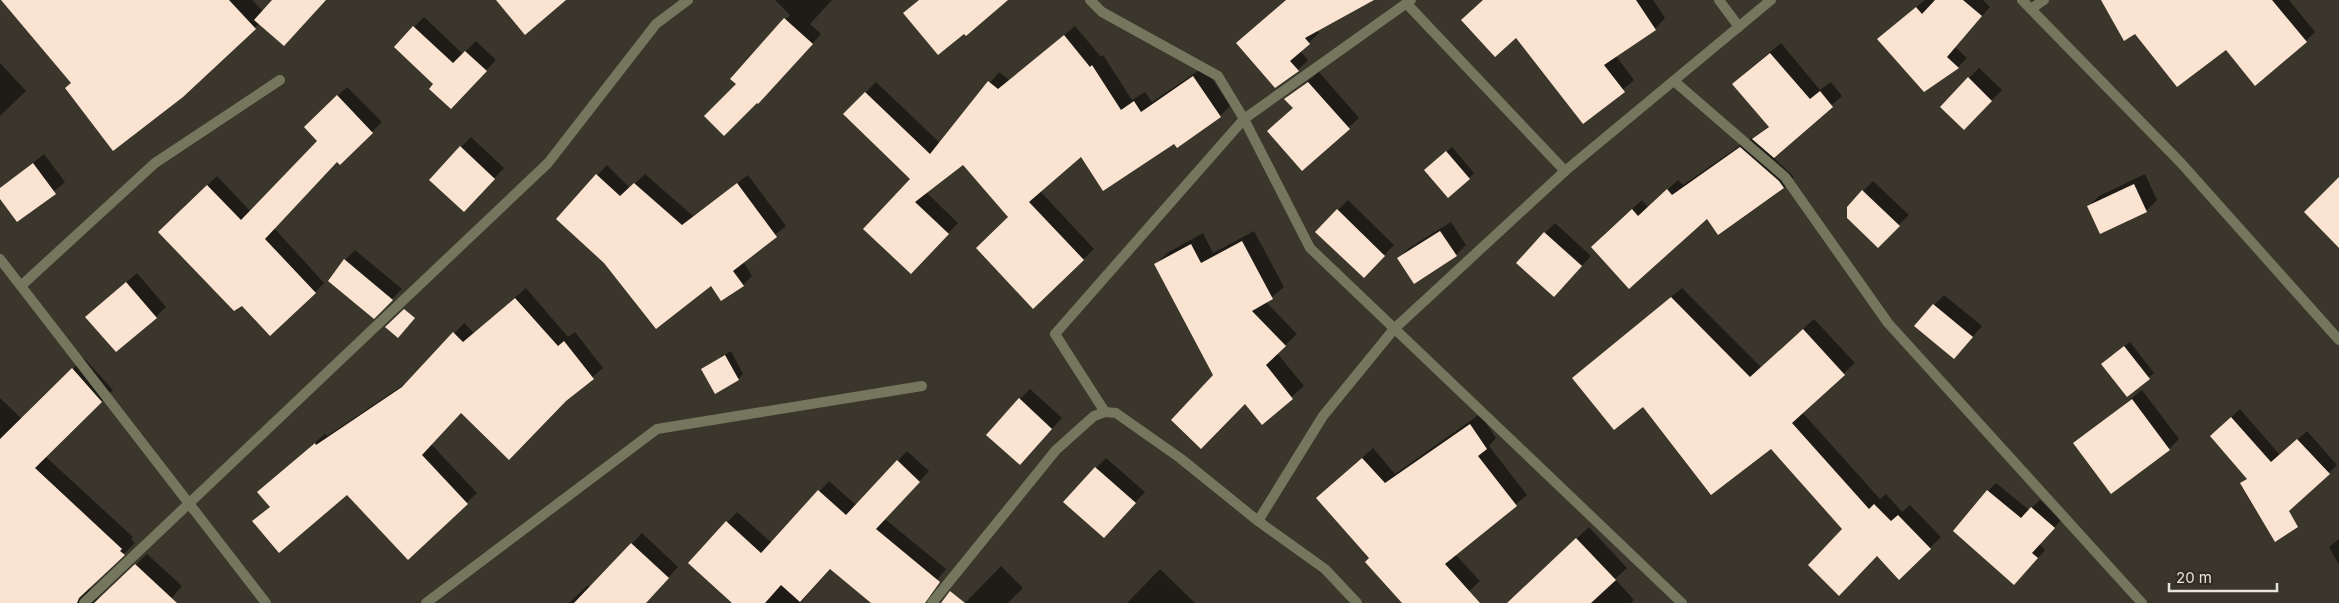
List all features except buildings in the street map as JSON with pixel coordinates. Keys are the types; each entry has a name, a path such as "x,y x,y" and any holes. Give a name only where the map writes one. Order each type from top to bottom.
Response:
{"street":[{"path":"84,603 548,163 656,24 688,0"},
{"path":"1090,0 1102,12 1218,76 1244,119 1310,248 1682,603"},
{"path":"1719,0 1739,27"},
{"path":"1258,521 1323,416 1394,329 1566,171 1771,0"},
{"path":"2022,0 2181,163 2339,340"},
{"path":"2031,9 2044,0"},
{"path":"1105,412 1055,334 1244,119 1409,2 1566,171"},
{"path":"22,285 155,163 280,80"},
{"path":"1674,81 1785,176 1888,323 2142,603"},
{"path":"0,259 266,603"},
{"path":"426,603 657,429 922,386"},
{"path":"932,603 1056,450 1094,416 1105,412 1116,413 1180,458 1258,521 1325,569 1357,603"}]}
